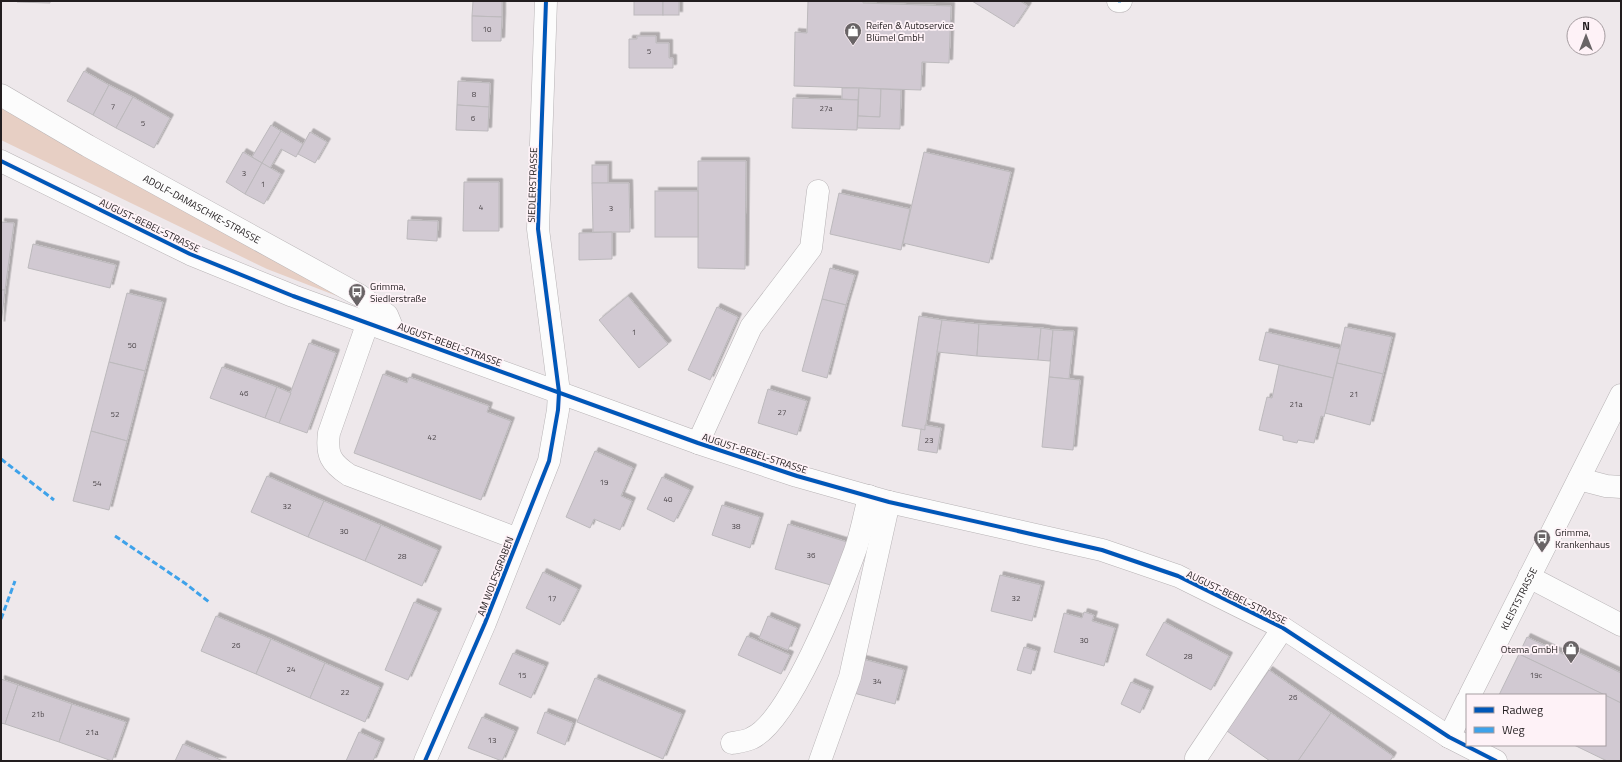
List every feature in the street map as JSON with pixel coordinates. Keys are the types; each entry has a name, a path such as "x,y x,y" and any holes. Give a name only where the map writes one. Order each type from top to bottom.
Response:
{"street":[{"name":"SIEDLERSTRASSE","path":"546,1 538,229 559,392"},
{"name":"ADOLF-DAMASCHKE-STRASSE","path":"1,95 88,146 359,295 387,315 394,332"},
{"name":"AUGUST-BEBEL-STRASSE","path":"1,161 190,254 293,296 698,443 797,476 879,499 1102,550 1178,576 1283,628 1449,736 1466,745"},
{"path":"698,443 751,327 811,248 818,192"},
{"path":"368,322 329,433 327,446 334,463 337,467 349,475 518,539"},
{"name":"AM WOLFSGRABEN","path":"425,761 485,623 549,461 557,416 559,392"},
{"name":"KLEISTSTRASSE","path":"1470,694 1621,395"},
{"path":"1579,479 1606,486 1621,487"},
{"path":"732,743 753,738 769,724 788,698 813,652 837,600 855,550 879,499"},
{"path":"820,761 850,677 879,499"},
{"path":"1529,577 1621,625"},
{"path":"1196,758 1283,628"},
{"path":"1449,736 1466,703"},
{"name":"AUGUST-BEBEL-STRASSE","path":"1468,746 1496,761"}],"shaded area":[{"path":"1,107 350,301 267,269 1,140"}],"building":[{"path":"50,1 50,3 17,2"},
{"path":"473,1 502,1 502,17 472,16"},
{"path":"634,1 663,1 663,15 634,15"},
{"path":"663,1 679,1 679,15 663,15"},
{"path":"808,1 863,1 863,3 951,6 949,63 922,62 921,90 794,86 795,32 807,33"},
{"path":"972,1 1020,1 1028,6 1014,27"},
{"path":"472,16 502,17 501,41 472,41"},
{"path":"637,36 656,36 656,43 669,43 669,58 673,58 673,68 629,68 629,39 637,39"},
{"path":"84,71 109,85 93,115 67,101"},
{"path":"458,81 490,83 489,107 457,105"},
{"path":"109,85 133,97 116,128 93,115"},
{"path":"842,88 859,88 858,100 842,99"},
{"path":"859,88 881,89 880,117 858,116"},
{"path":"881,89 901,90 900,129 857,128 858,116 880,117"},
{"path":"133,97 170,118 154,148 116,128"},
{"path":"793,98 858,100 857,130 792,128"},
{"path":"457,105 489,107 488,131 456,130"},
{"path":"271,125 281,131 262,163 252,157"},
{"path":"281,131 303,144 296,157 281,149 270,168 262,163"},
{"path":"310,132 327,142 315,163 298,154"},
{"path":"243,152 262,163 245,194 226,182"},
{"path":"924,152 1011,172 989,263 903,243"},
{"path":"698,161 746,161 745,269 698,268"},
{"path":"262,163 281,174 264,204 245,194"},
{"path":"592,165 608,165 608,183 592,183"},
{"path":"464,182 499,182 499,231 463,231"},
{"path":"592,183 629,183 630,232 593,232"},
{"path":"655,191 698,191 698,237 655,237"},
{"path":"839,193 910,209 901,250 830,234"},
{"path":"408,220 438,221 437,241 407,239"},
{"path":"1,222 14,223 5,290 1,290"},
{"path":"612,232 612,259 579,260 579,233"},
{"path":"33,244 116,265 110,288 28,268"},
{"path":"830,268 855,275 846,305 822,299"},
{"path":"1,290 5,290 1,325"},
{"path":"127,293 163,302 145,371 109,362"},
{"path":"628,296 668,344 639,368 599,320"},
{"path":"822,299 846,305 827,378 802,371"},
{"path":"717,307 738,317 710,380 688,370"},
{"path":"919,316 942,320 925,430 902,426"},
{"path":"942,320 979,324 977,356 937,352"},
{"path":"979,324 1041,328 1038,360 977,356"},
{"path":"1345,327 1392,337 1383,374 1337,363"},
{"path":"1041,328 1053,330 1050,361 1038,360"},
{"path":"1053,330 1074,331 1069,379 1049,377"},
{"path":"1266,332 1340,349 1333,378 1259,360"},
{"path":"309,343 336,353 307,433 279,423"},
{"path":"109,362 145,371 127,441 91,431"},
{"path":"1337,363 1383,374 1370,425 1325,413"},
{"path":"1279,365 1333,378 1324,417 1321,416 1314,443 1298,440 1297,443 1283,440 1283,436 1259,430 1267,397 1272,398"},
{"path":"222,367 277,387 265,418 210,398"},
{"path":"383,374 407,383 409,377 489,406 487,412 511,421 481,500 354,453"},
{"path":"1049,377 1080,380 1073,450 1042,447"},
{"path":"277,387 291,393 279,423 265,418"},
{"path":"768,389 807,401 797,435 758,423"},
{"path":"925,425 941,428 937,453 918,450 921,429 925,430"},
{"path":"91,431 127,441 109,510 73,501"},
{"path":"595,451 633,468 621,496 632,501 620,530 594,519 590,528 566,517"},
{"path":"267,476 324,501 308,537 251,512"},
{"path":"662,477 690,490 674,522 647,509"},
{"path":"324,501 381,525 365,561 308,537"},
{"path":"722,505 760,517 750,548 712,535"},
{"path":"788,524 847,542 834,586 775,569"},
{"path":"381,525 438,550 422,586 365,561"},
{"path":"543,572 578,589 560,625 526,608"},
{"path":"1000,575 1041,585 1032,621 991,611"},
{"path":"414,602 438,612 408,680 385,670"},
{"path":"1084,612 1094,615 1092,621 1115,628 1104,666 1054,652 1064,613 1082,618"},
{"path":"216,616 271,639 256,674 201,651"},
{"path":"768,616 797,628 788,650 759,638"},
{"path":"1164,622 1229,656 1211,690 1146,655"},
{"path":"747,636 790,655 781,674 738,655"},
{"name":"Otema GmbH","path":"1527,637 1565,655 1569,648 1621,673 1621,703 1606,696 1606,694 1602,694 1519,654"},
{"path":"271,639 325,663 310,698 256,674"},
{"path":"1024,647 1037,651 1031,674 1017,670"},
{"path":"513,653 545,666 531,698 499,684"},
{"path":"1519,654 1603,694 1499,694"},
{"path":"859,658 904,670 895,704 850,692"},
{"path":"325,663 380,687 365,722 310,698"},
{"path":"1269,670 1331,713 1298,761 1270,761 1227,731"},
{"path":"595,678 682,714 663,759 577,722"},
{"path":"1,679 18,685 5,724 1,723"},
{"path":"1131,682 1150,690 1140,713 1121,704"},
{"path":"18,685 72,704 59,742 5,724"},
{"path":"1606,696 1621,703 1621,761 1607,761 1576,746 1606,746"},
{"path":"72,704 126,722 112,761 59,742"},
{"path":"545,712 573,723 565,745 537,733"},
{"path":"1331,713 1393,756 1390,761 1298,761"},
{"path":"482,717 515,731 502,761 468,748"},
{"path":"359,732 381,742 373,761 346,761"},
{"path":"183,744 212,756 223,761 175,761"}],"marked path":[{"path":"1,459 54,500"},
{"path":"115,536 186,584 209,602"},
{"path":"1,619 15,581"}],"cycle path":[{"path":"425,761 485,623 549,461 558,410 559,392 538,229 546,1"},
{"path":"1,161 190,254 293,296 698,443 797,476 889,502 1102,550 1178,576 1283,628 1449,737 1466,746"},
{"path":"1467,746 1496,761"}],"place":[{"name":"Reifen & Autoservice Blümel GmbH","path":"853,46"},
{"name":"Grimma, Siedlerstraße","path":"357,307"},
{"name":"Grimma, Krankenhaus","path":"1542,553"},
{"name":"Otema GmbH","path":"1571,664"}]}
